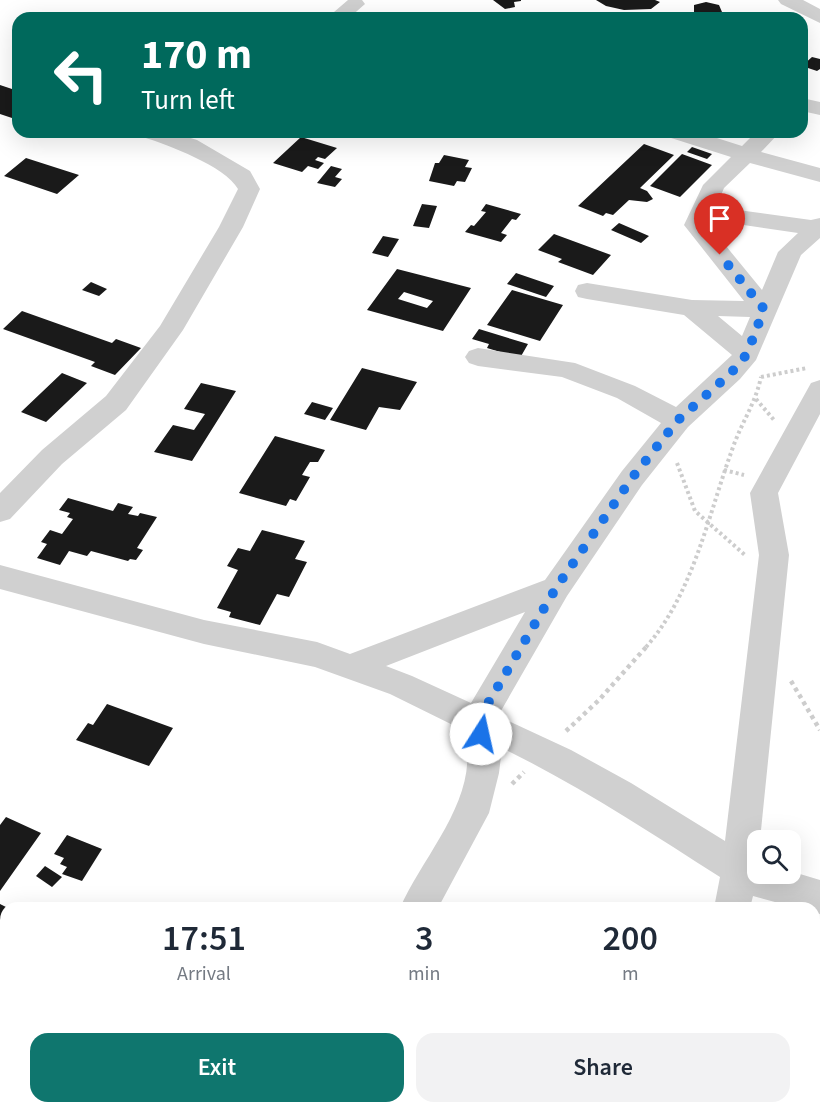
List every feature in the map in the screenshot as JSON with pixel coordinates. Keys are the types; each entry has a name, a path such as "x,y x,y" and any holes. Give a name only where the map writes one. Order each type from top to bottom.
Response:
{"street":[{"path":"788,0 820,17"},
{"path":"345,12 355,4"},
{"path":"0,511 52,457 116,403 170,330 231,227 249,189 242,176 195,138"},
{"path":"694,138 745,155 820,175"},
{"path":"763,138 714,185 696,225 764,309"},
{"path":"702,212 818,227"},
{"path":"754,366 764,309 790,252 818,227"},
{"path":"587,291 692,308 764,309"},
{"path":"692,308 754,366"},
{"path":"478,357 566,369 626,392 678,420"},
{"path":"422,902 447,860 475,803 485,746 477,722 556,588 632,478 678,420 731,373 754,366"},
{"path":"733,902 739,870 774,555 764,494 814,379"},
{"path":"0,482 52,457"},
{"path":"0,577 204,632 317,655 401,685 543,753 619,794 768,886 789,887 810,897 820,897"},
{"path":"350,667 556,588"}],"path":[{"path":"510,786 598,700 663,628 687,579 730,454 756,399 754,366 814,379"},
{"path":"678,420 676,467 695,511 733,546 772,572"},
{"path":"766,639 820,730"}],"building":[{"path":"493,0 521,1 514,2 515,7 505,9"},
{"path":"596,0 655,0 660,2 651,9 624,10 606,6"},
{"path":"706,2 719,5 722,12 694,12 694,5"},
{"path":"812,57 820,59 820,69 817,71 808,68 808,61"},
{"path":"0,85 12,89 12,118 0,114"},
{"path":"300,138 337,148 325,159 318,157 315,160 324,163 318,169 308,166 302,172 273,163"},
{"path":"644,144 674,155 640,188 647,191 653,199 647,202 629,200 613,215 606,213 603,216 578,206"},
{"path":"692,147 712,154 707,159 687,152"},
{"path":"682,154 712,165 680,197 650,186"},
{"path":"444,155 469,160 465,167 472,168 465,182 457,181 454,186 429,181 435,163 439,163"},
{"path":"26,158 79,175 57,194 4,176"},
{"path":"331,166 342,169 335,177 342,179 335,187 317,183"},
{"path":"422,204 437,206 429,228 413,226"},
{"path":"486,204 521,214 516,220 512,219 501,233 507,235 501,242 465,232 471,225 474,226 486,212 481,211"},
{"path":"619,223 649,236 641,243 611,230"},
{"path":"554,234 611,255 593,275 558,262 562,259 538,250"},
{"path":"383,236 399,239 388,257 372,253"},
{"path":"397,269 471,288 443,331 367,310","holes":["404,292 433,301 427,308 398,299"]},
{"path":"516,273 554,286 546,297 507,284"},
{"path":"91,282 107,289 99,296 82,290"},
{"path":"512,290 563,305 540,341 487,325"},
{"path":"22,311 112,343 116,339 141,348 115,375 91,366 95,362 3,329"},
{"path":"479,329 528,344 520,358 487,348 489,344 472,339"},
{"path":"362,368 417,382 400,410 379,407 366,430 330,420"},
{"path":"62,373 87,383 46,422 21,412"},
{"path":"201,383 236,391 192,461 154,452 173,425 194,430 205,414 184,409"},
{"path":"312,402 333,408 325,420 304,414"},
{"path":"275,436 325,450 318,462 310,462 302,475 310,477 296,501 290,499 286,506 239,493"},
{"path":"68,498 113,511 118,503 133,507 128,514 138,516 140,513 157,517 137,548 143,550 136,560 128,561 91,551 87,556 69,551 60,565 37,558 47,544 41,542 50,530 62,534 73,519 67,517 70,513 59,510"},
{"path":"262,530 305,541 295,559 307,562 289,597 277,594 260,625 229,617 231,612 217,608 238,570 227,566 238,548 250,551"},
{"path":"107,704 173,728 149,766 76,740 88,723 93,725"},
{"path":"6,817 41,833 0,891 0,825"},
{"path":"67,835 102,849 82,881 62,874 67,867 60,864 64,858 54,854"},
{"path":"45,866 62,877 52,887 36,876"}],"route":[{"path":"481,734 477,722 511,664 556,588 632,478 678,420 731,373 747,354 764,309 720,255"}]}
